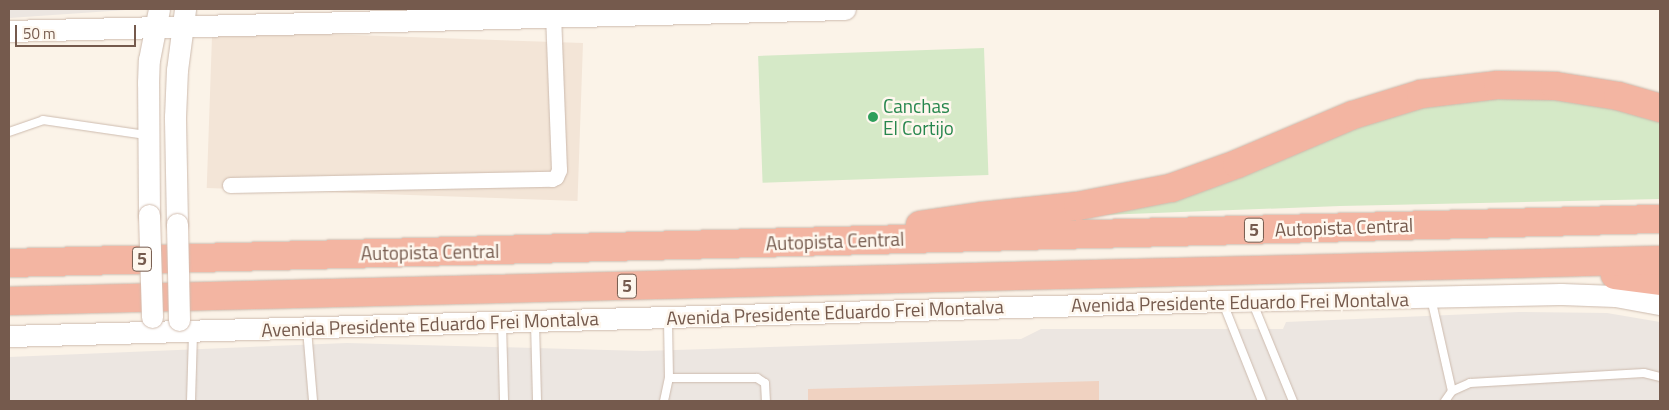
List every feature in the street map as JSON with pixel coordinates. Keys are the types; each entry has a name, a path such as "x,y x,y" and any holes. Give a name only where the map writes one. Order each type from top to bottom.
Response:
{"highway":[{"path":"848,241 949,220 1078,206 1171,188 1237,164 1353,115 1421,94 1498,85 1555,86 1609,94 1660,108"},
{"name":"Autopista Central","path":"9,263 1660,218"},
{"name":"Autopista Central","path":"9,301 1660,260"},
{"path":"1509,264 1660,281"}],"main road":[{"path":"9,31 157,18 553,16 629,12 845,9"},
{"path":"153,324 148,135 149,68 157,18"},
{"path":"183,18 175,117 178,224 184,328"},
{"name":"Avenida Presidente Eduardo Frei Montalva","path":"9,336 153,324 184,328 307,327 1222,301 1580,294 1615,296 1660,304"}],"street":[{"path":"230,185 552,179 556,177 559,170 553,16"}],"lane":[{"path":"9,132 44,120 148,135"},
{"path":"1431,298 1452,391"},
{"path":"1222,301 1262,401"},
{"path":"1252,301 1293,401"},
{"path":"664,401 669,378 668,318"},
{"path":"535,321 537,401"},
{"path":"502,322 504,401"},
{"path":"307,327 313,401"},
{"path":"184,328 191,401"},
{"path":"1445,401 1452,391 1470,383 1644,373 1660,377"},
{"path":"669,378 757,378 765,383 766,401"}],"shaded area":[{"path":"9,9 140,9 9,18"},
{"path":"212,30 583,43 577,201 207,188"},
{"path":"1519,312 1607,313 1660,322 1660,401 9,401 9,357 347,343 643,351 1021,339 1041,329 1283,329 1286,322"}],"green space":[{"name":"Canchas El Cortijo","path":"984,48 988,175 763,183 758,56"},
{"path":"1524,95 1581,101 1660,120 1660,199 1340,206 1103,215 1374,118 1424,105"}],"building":[{"path":"1099,381 1099,401 808,401 808,389"}],"place":[{"name":"Canchas El Cortijo","path":"873,117"}]}
